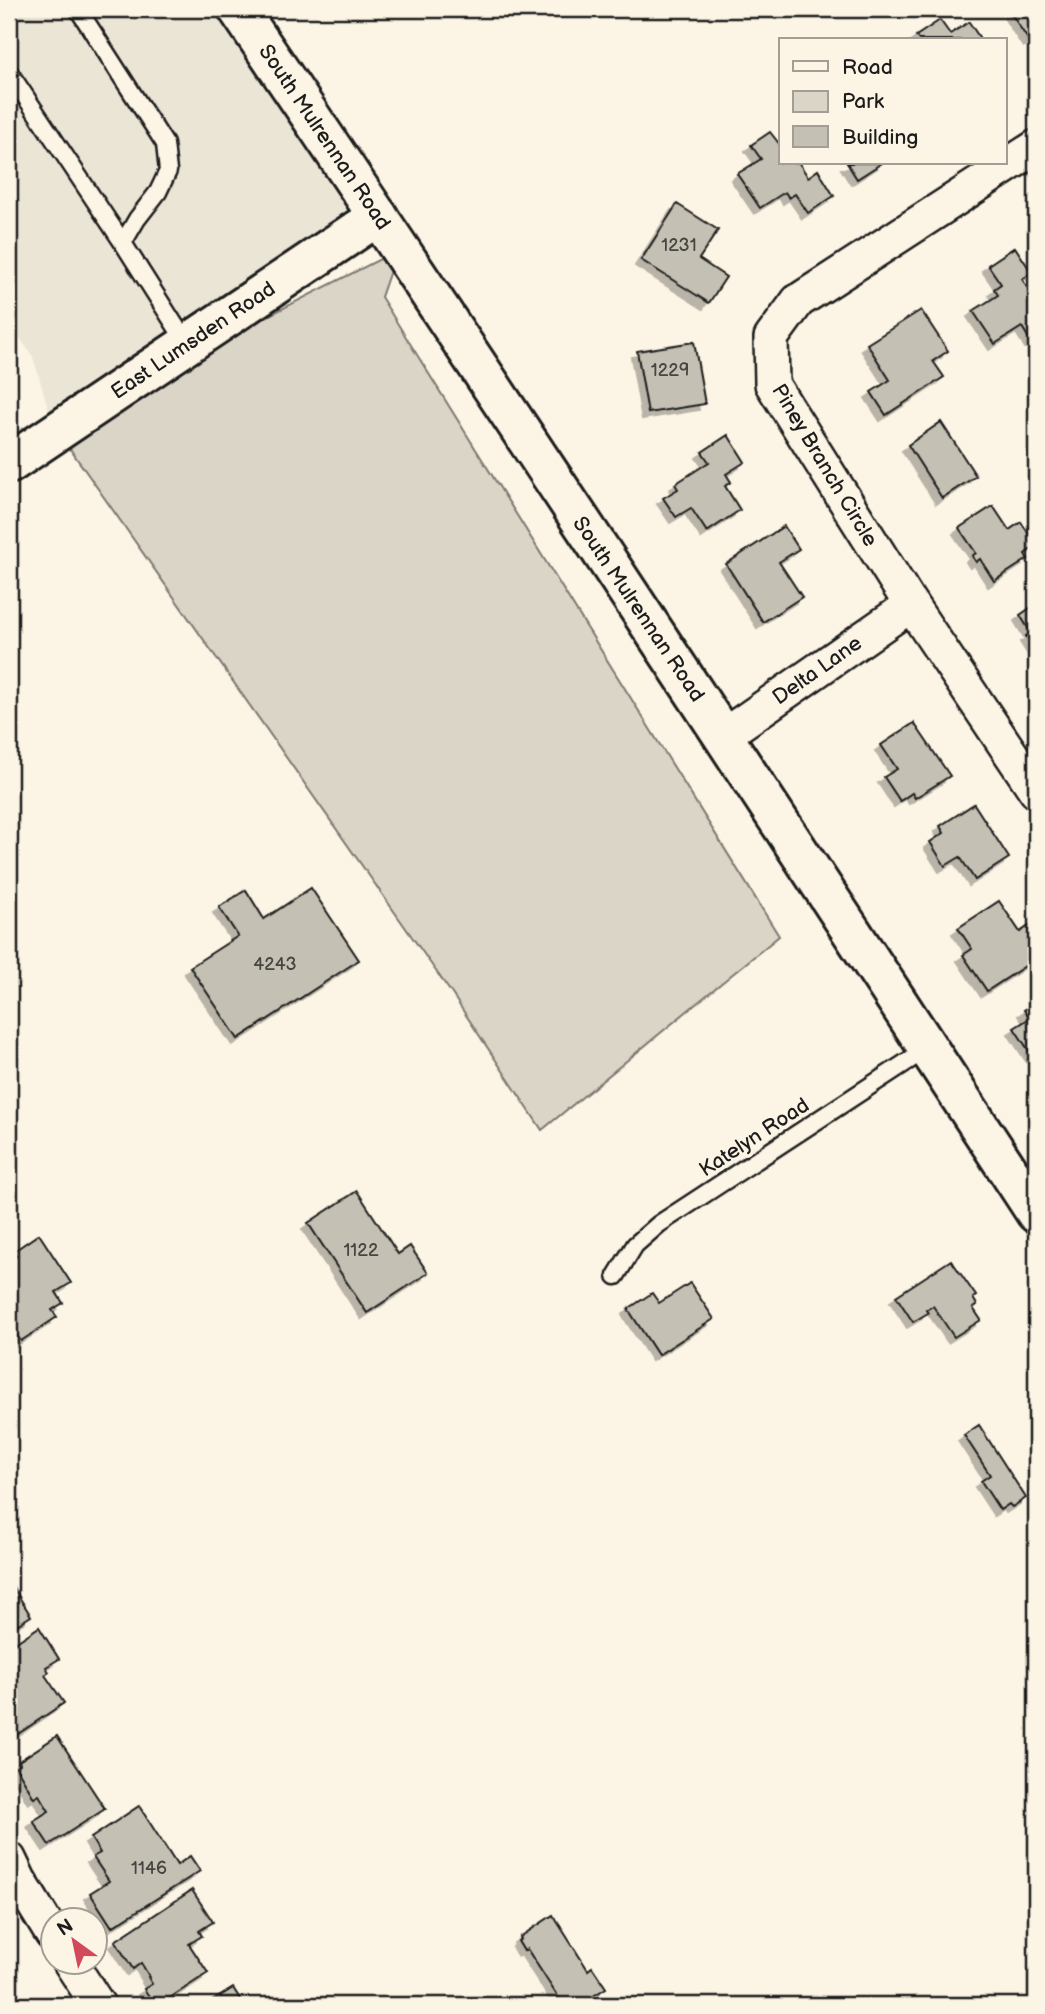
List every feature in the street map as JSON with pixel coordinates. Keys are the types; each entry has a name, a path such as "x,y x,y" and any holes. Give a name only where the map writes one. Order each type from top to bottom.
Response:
{"street":[{"name":"South Mulrennan Road","path":"238,9 723,736 1036,1213"},
{"name":"Piney Branch Circle","path":"1036,147 798,301 771,338 772,384 911,605 1036,791"},
{"name":"East Lumsden Road","path":"9,464 378,216"},
{"name":"Delta Lane","path":"723,736 911,605"},
{"path":"9,1859 38,1911"},
{"path":"79,1976 98,2005"}],"lane":[{"path":"78,9 165,144 168,171 158,192 123,243"},
{"path":"9,72 187,344"},
{"name":"Katelyn Road","path":"617,1276 635,1245 659,1224 928,1048"}],"shaded area":[{"path":"9,9 218,9 354,210 50,414 33,357 9,322"}],"green space":[{"path":"386,256 392,265 381,297 779,936 542,1130 452,994 68,446 246,327"}],"building":[{"path":"1008,9 1036,9 1036,37 1029,41"},
{"path":"940,20 950,34 969,22 980,38 918,38 916,36"},
{"path":"770,132 779,143 779,164 800,164 808,177 818,170 834,196 808,213 795,194 789,198 785,192 760,208 737,174 761,159 751,145"},
{"path":"848,164 880,164 857,179"},
{"path":"677,204 718,230 699,259 726,277 709,303 641,260"},
{"path":"1015,247 1032,273 1022,279 1036,301 1036,339 1031,342 1022,327 995,344 973,311 998,295 994,289 1001,284 988,265"},
{"path":"921,310 948,351 933,361 944,377 886,415 871,392 890,380 867,344"},
{"path":"694,342 705,404 648,413 637,351"},
{"path":"941,422 976,476 942,498 908,445"},
{"path":"728,435 745,462 726,474 731,482 725,486 740,510 707,532 691,508 676,517 663,498 678,489 675,484 709,462 702,452"},
{"path":"993,506 1009,530 1021,522 1036,545 1025,554 1028,559 994,581 980,559 976,562 972,556 976,553 959,528"},
{"path":"784,526 799,549 779,562 802,597 763,622 726,564"},
{"path":"1036,604 1036,652 1026,636 1031,633 1020,615"},
{"path":"914,723 950,776 915,798 912,793 900,801 884,777 897,769 881,745"},
{"path":"974,804 1009,858 975,880 960,857 945,866 930,842 944,833 940,826"},
{"path":"311,888 359,960 238,1039 190,967 238,936 219,907 246,890 264,919"},
{"path":"999,901 1020,932 1036,921 1036,959 987,991 963,955 972,949 958,928"},
{"path":"1036,1002 1035,1060 1014,1028 1030,1018 1024,1010"},
{"path":"357,1191 398,1254 410,1246 428,1273 367,1313 308,1223"},
{"path":"39,1234 71,1283 56,1292 63,1303 52,1310 57,1317 21,1341 10,1326 16,1322 9,1316 9,1261 17,1256 14,1251"},
{"path":"951,1260 976,1296 973,1298 977,1305 973,1308 981,1320 954,1337 933,1306 926,1310 928,1313 913,1322 896,1296"},
{"path":"690,1283 714,1319 658,1355 628,1309 652,1293 659,1303"},
{"path":"979,1425 1026,1498 1012,1507 1009,1504 1000,1510 981,1481 990,1475 964,1435"},
{"path":"9,1581 31,1616 9,1630"},
{"path":"39,1627 59,1659 46,1667 49,1672 45,1675 64,1703 9,1740 9,1647"},
{"path":"57,1736 105,1809 49,1845 33,1821 49,1811 39,1795 34,1798 16,1767 20,1764 19,1761"},
{"path":"139,1806 177,1865 190,1856 200,1871 112,1927 108,1921 108,1906 98,1906 90,1893 109,1881 93,1857 100,1853 91,1838"},
{"path":"192,1890 213,1922 199,1931 202,1936 189,1944 208,1973 155,2005 144,1989 152,1984 141,1963 133,1969 115,1941"},
{"path":"553,1915 588,1970 592,1967 606,1988 579,2005 560,2005 560,2000 527,1949 524,1951 518,1941"},
{"path":"233,1988 244,2005 206,2005"}]}
